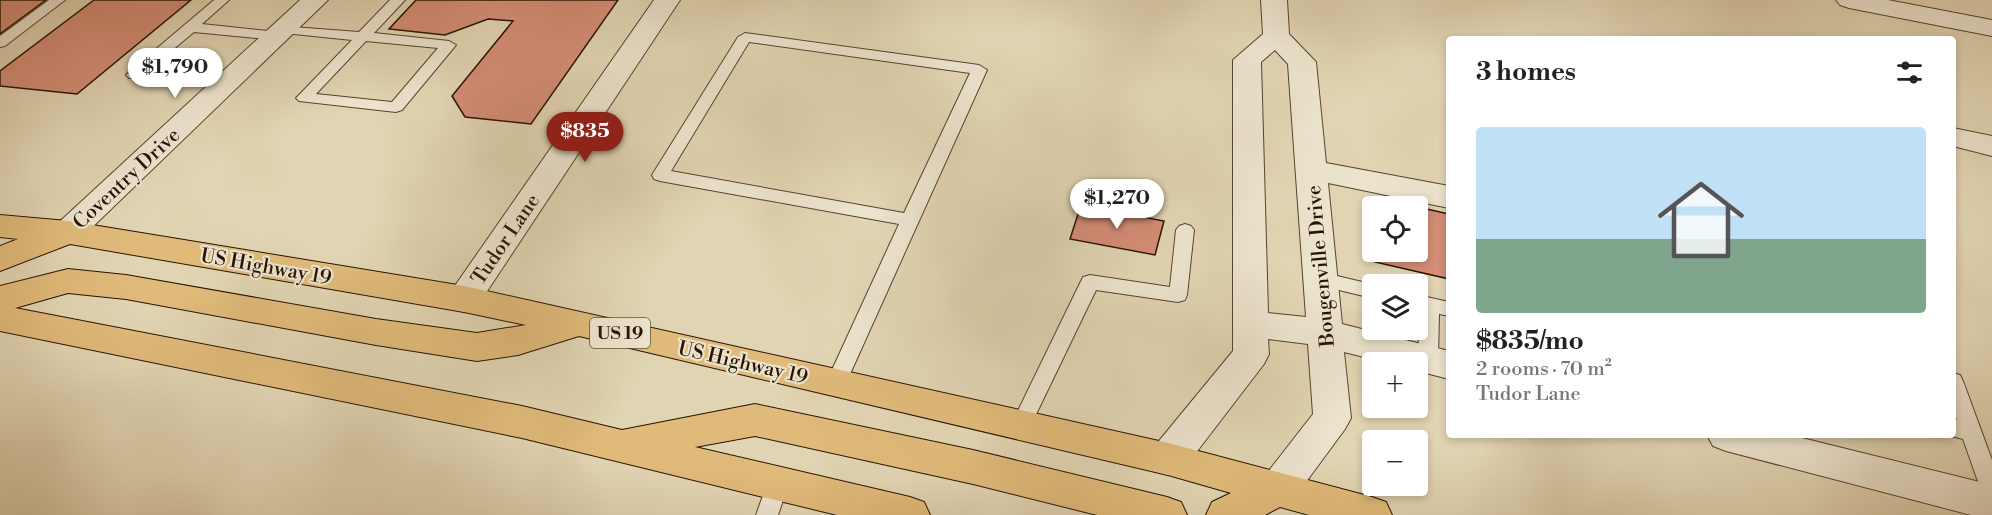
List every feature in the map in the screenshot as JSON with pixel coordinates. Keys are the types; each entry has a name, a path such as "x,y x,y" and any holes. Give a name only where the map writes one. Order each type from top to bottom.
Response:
{"highway":[{"name":"US Highway 19","path":"0,226 68,232 464,299 578,323 1168,459 1372,515"},
{"path":"0,259 68,232"},
{"path":"0,299 68,281 126,287 376,332 477,347 518,341 578,323"},
{"path":"0,318 511,420 619,445 772,499 910,515"},
{"path":"619,445 755,420 973,467 1167,515"},
{"path":"1226,515 1278,489"}],"street":[{"name":"Coventry Drive","path":"68,232 315,0"},
{"name":"Tudor Lane","path":"464,299 667,0"},
{"path":"1168,459 1251,354 1247,60 1276,36 1274,0"},
{"path":"1849,0 1877,3 1992,28"},
{"name":"Bougenville Drive","path":"1276,36 1302,62 1332,418 1278,489"},
{"path":"1956,138 1992,146"},
{"path":"1312,170 1446,196"},
{"path":"1251,324 1325,333 1438,362"},
{"path":"1738,438 1992,503"}],"lane":[{"path":"0,43 58,0"},
{"path":"134,75 222,0"},
{"path":"190,27 363,37 449,45 396,107 304,98 363,37 398,0"},
{"path":"836,383 979,70 745,37 660,175 910,220"},
{"path":"1021,425 1090,282 1178,295 1185,230"},
{"path":"1320,279 1362,289"},
{"path":"1428,305 1446,308"},
{"path":"1428,321 1438,362"},
{"path":"1956,397 1962,430 1992,490"}],"building":[{"path":"0,0 46,0 0,34"},
{"path":"94,0 191,0 77,94 0,86 0,71"},
{"path":"416,0 618,0 531,124 465,117 452,96 513,21 488,19 445,35 389,29"},
{"path":"1081,205 1164,221 1155,255 1070,239"},
{"path":"1428,209 1446,213 1446,278 1375,262 1428,262"}]}
